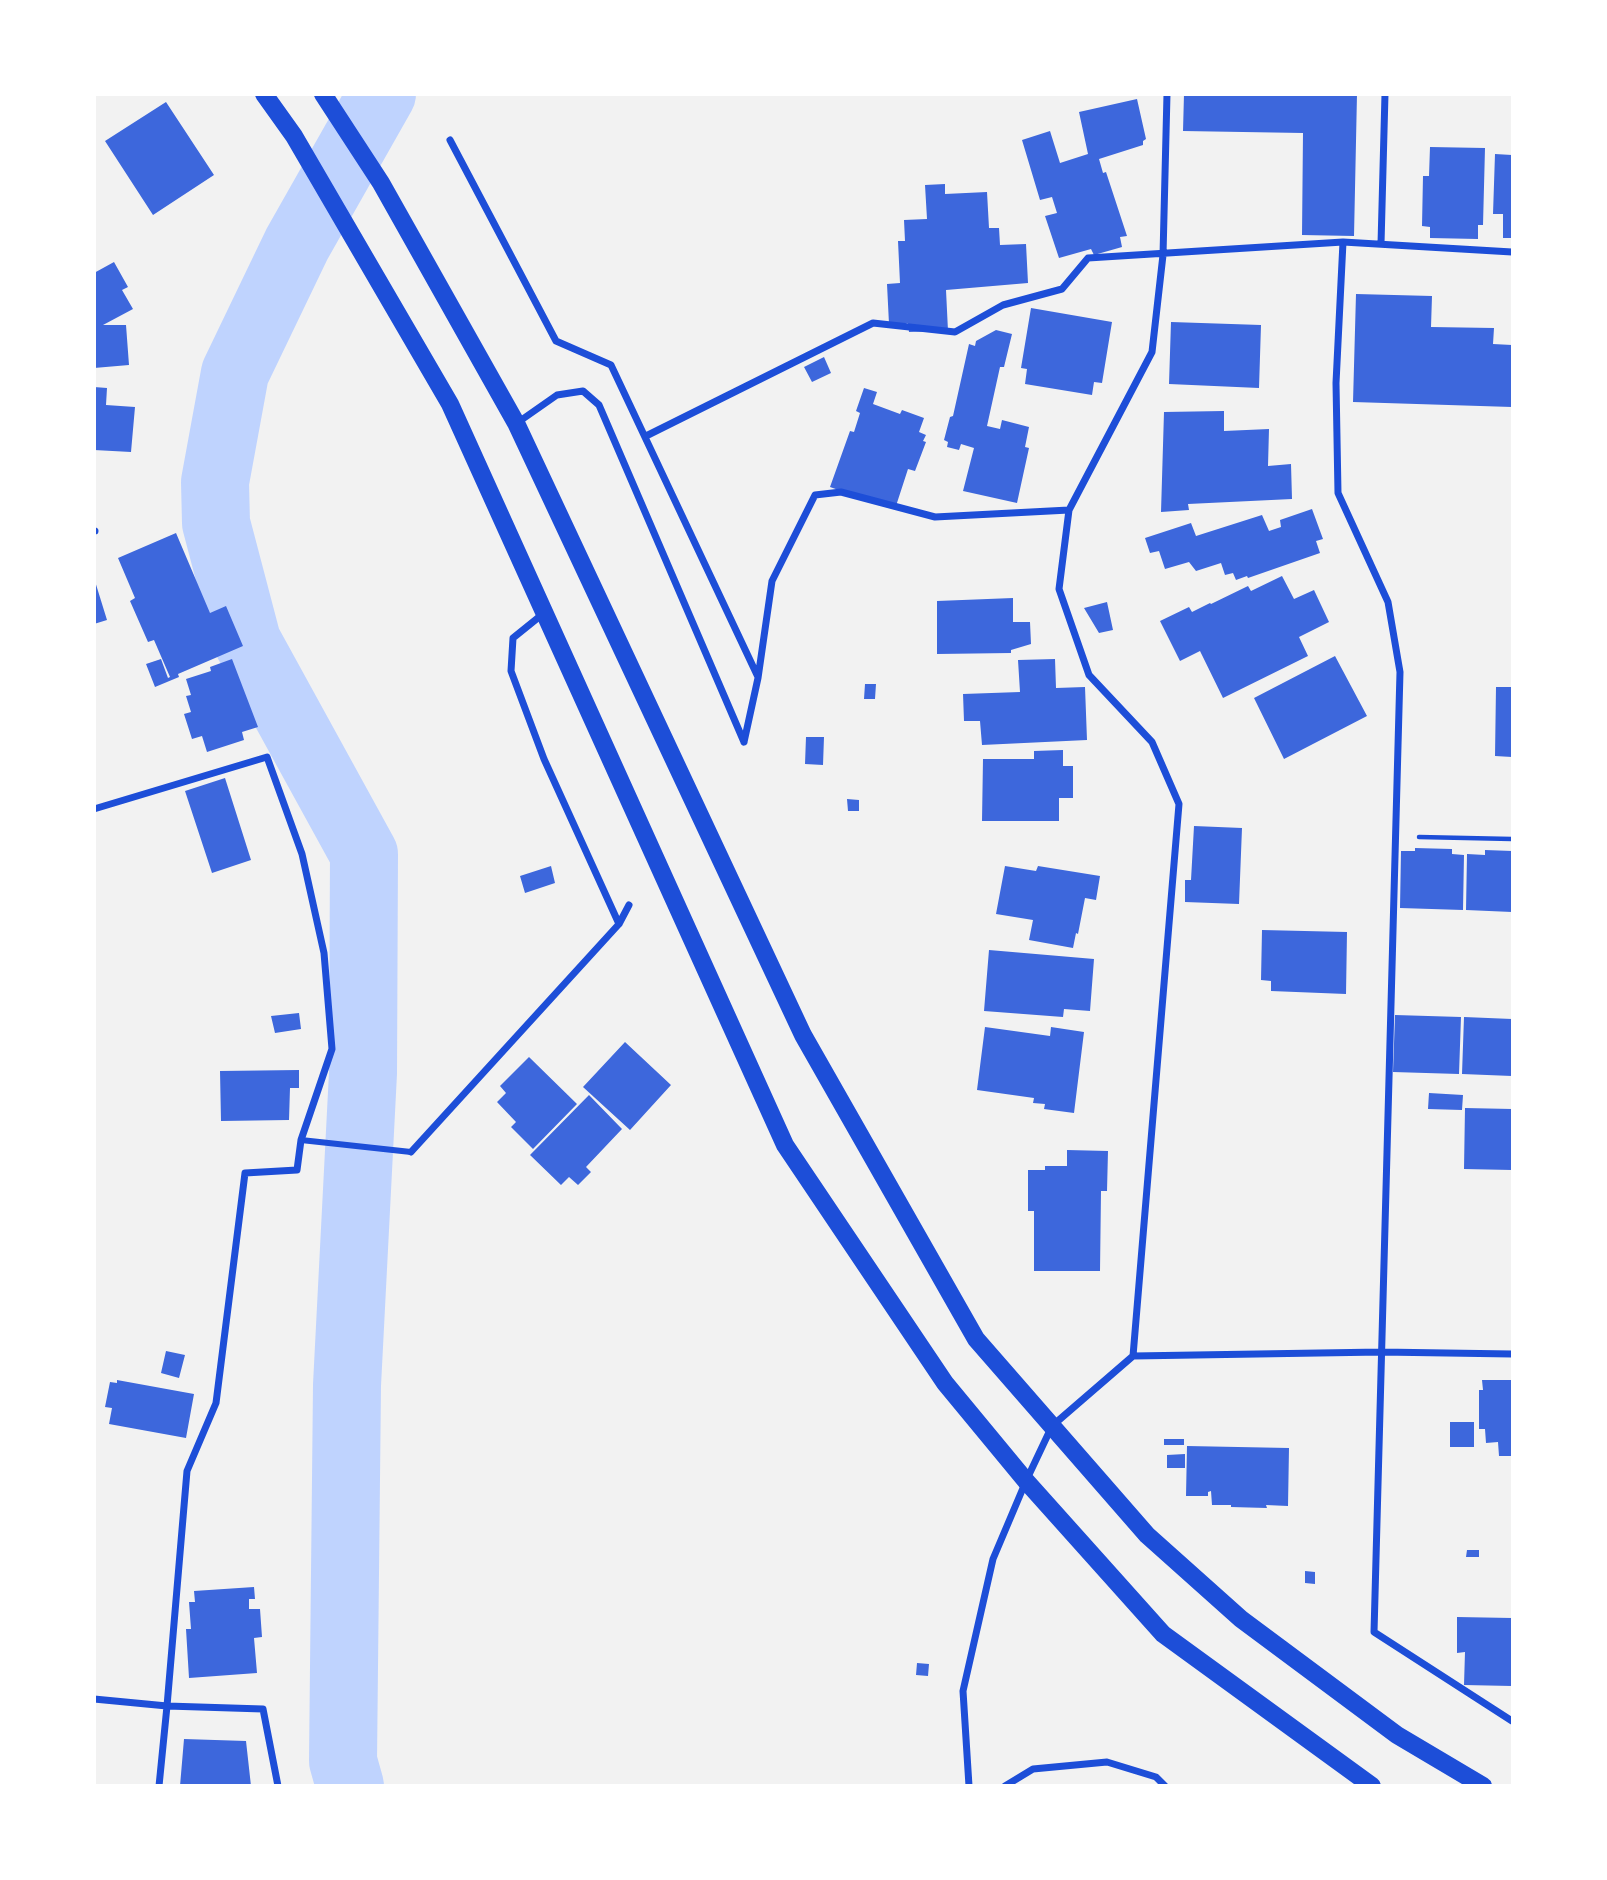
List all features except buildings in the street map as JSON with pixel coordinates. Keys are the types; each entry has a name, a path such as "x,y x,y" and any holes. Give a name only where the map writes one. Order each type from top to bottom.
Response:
{"main road":[{"path":"264,94 294,136 450,404 785,1146 945,1383 1026,1481 1163,1634 1373,1786"},
{"path":"323,94 382,183 516,423 803,1035 976,1339 1147,1535 1241,1619 1397,1735 1483,1786"}],"street":[{"path":"1133,1356 1179,804 1152,741 1089,675 1059,589 1069,510 1152,352 1163,255 1167,94"},
{"path":"1381,244 1385,94"},
{"path":"450,140 556,341 611,365 758,678"},
{"path":"1343,242 1336,383 1338,493 1388,602 1400,672 1374,1632 1513,1721"},
{"path":"646,436 873,323 955,332 1003,305 1062,289 1088,258 1343,242 1513,252"},
{"path":"516,423 557,395 583,391 599,405 744,742 758,678 772,581 815,495 841,492 935,517 1069,510"},
{"path":"545,612 513,638 511,671 544,759 619,924"},
{"path":"94,808 267,757 303,854 324,953 332,1049 301,1140 297,1170 245,1173 216,1403 187,1471 159,1786"},
{"path":"301,1140 411,1152 619,924 629,905"},
{"path":"969,1786 963,1691 993,1559 1052,1426 1133,1356 1381,1352 1513,1354"},
{"path":"94,1699 167,1706 263,1709 278,1786"},
{"path":"1005,1786 1033,1769 1107,1762 1156,1777 1165,1786"}],"path":[{"path":"1395,837 1513,839"}],"waterway":[{"path":"350,1786 343,1761 347,1385 363,1073 364,854 247,641 216,523 215,482 235,373 297,244 382,94"}]}
